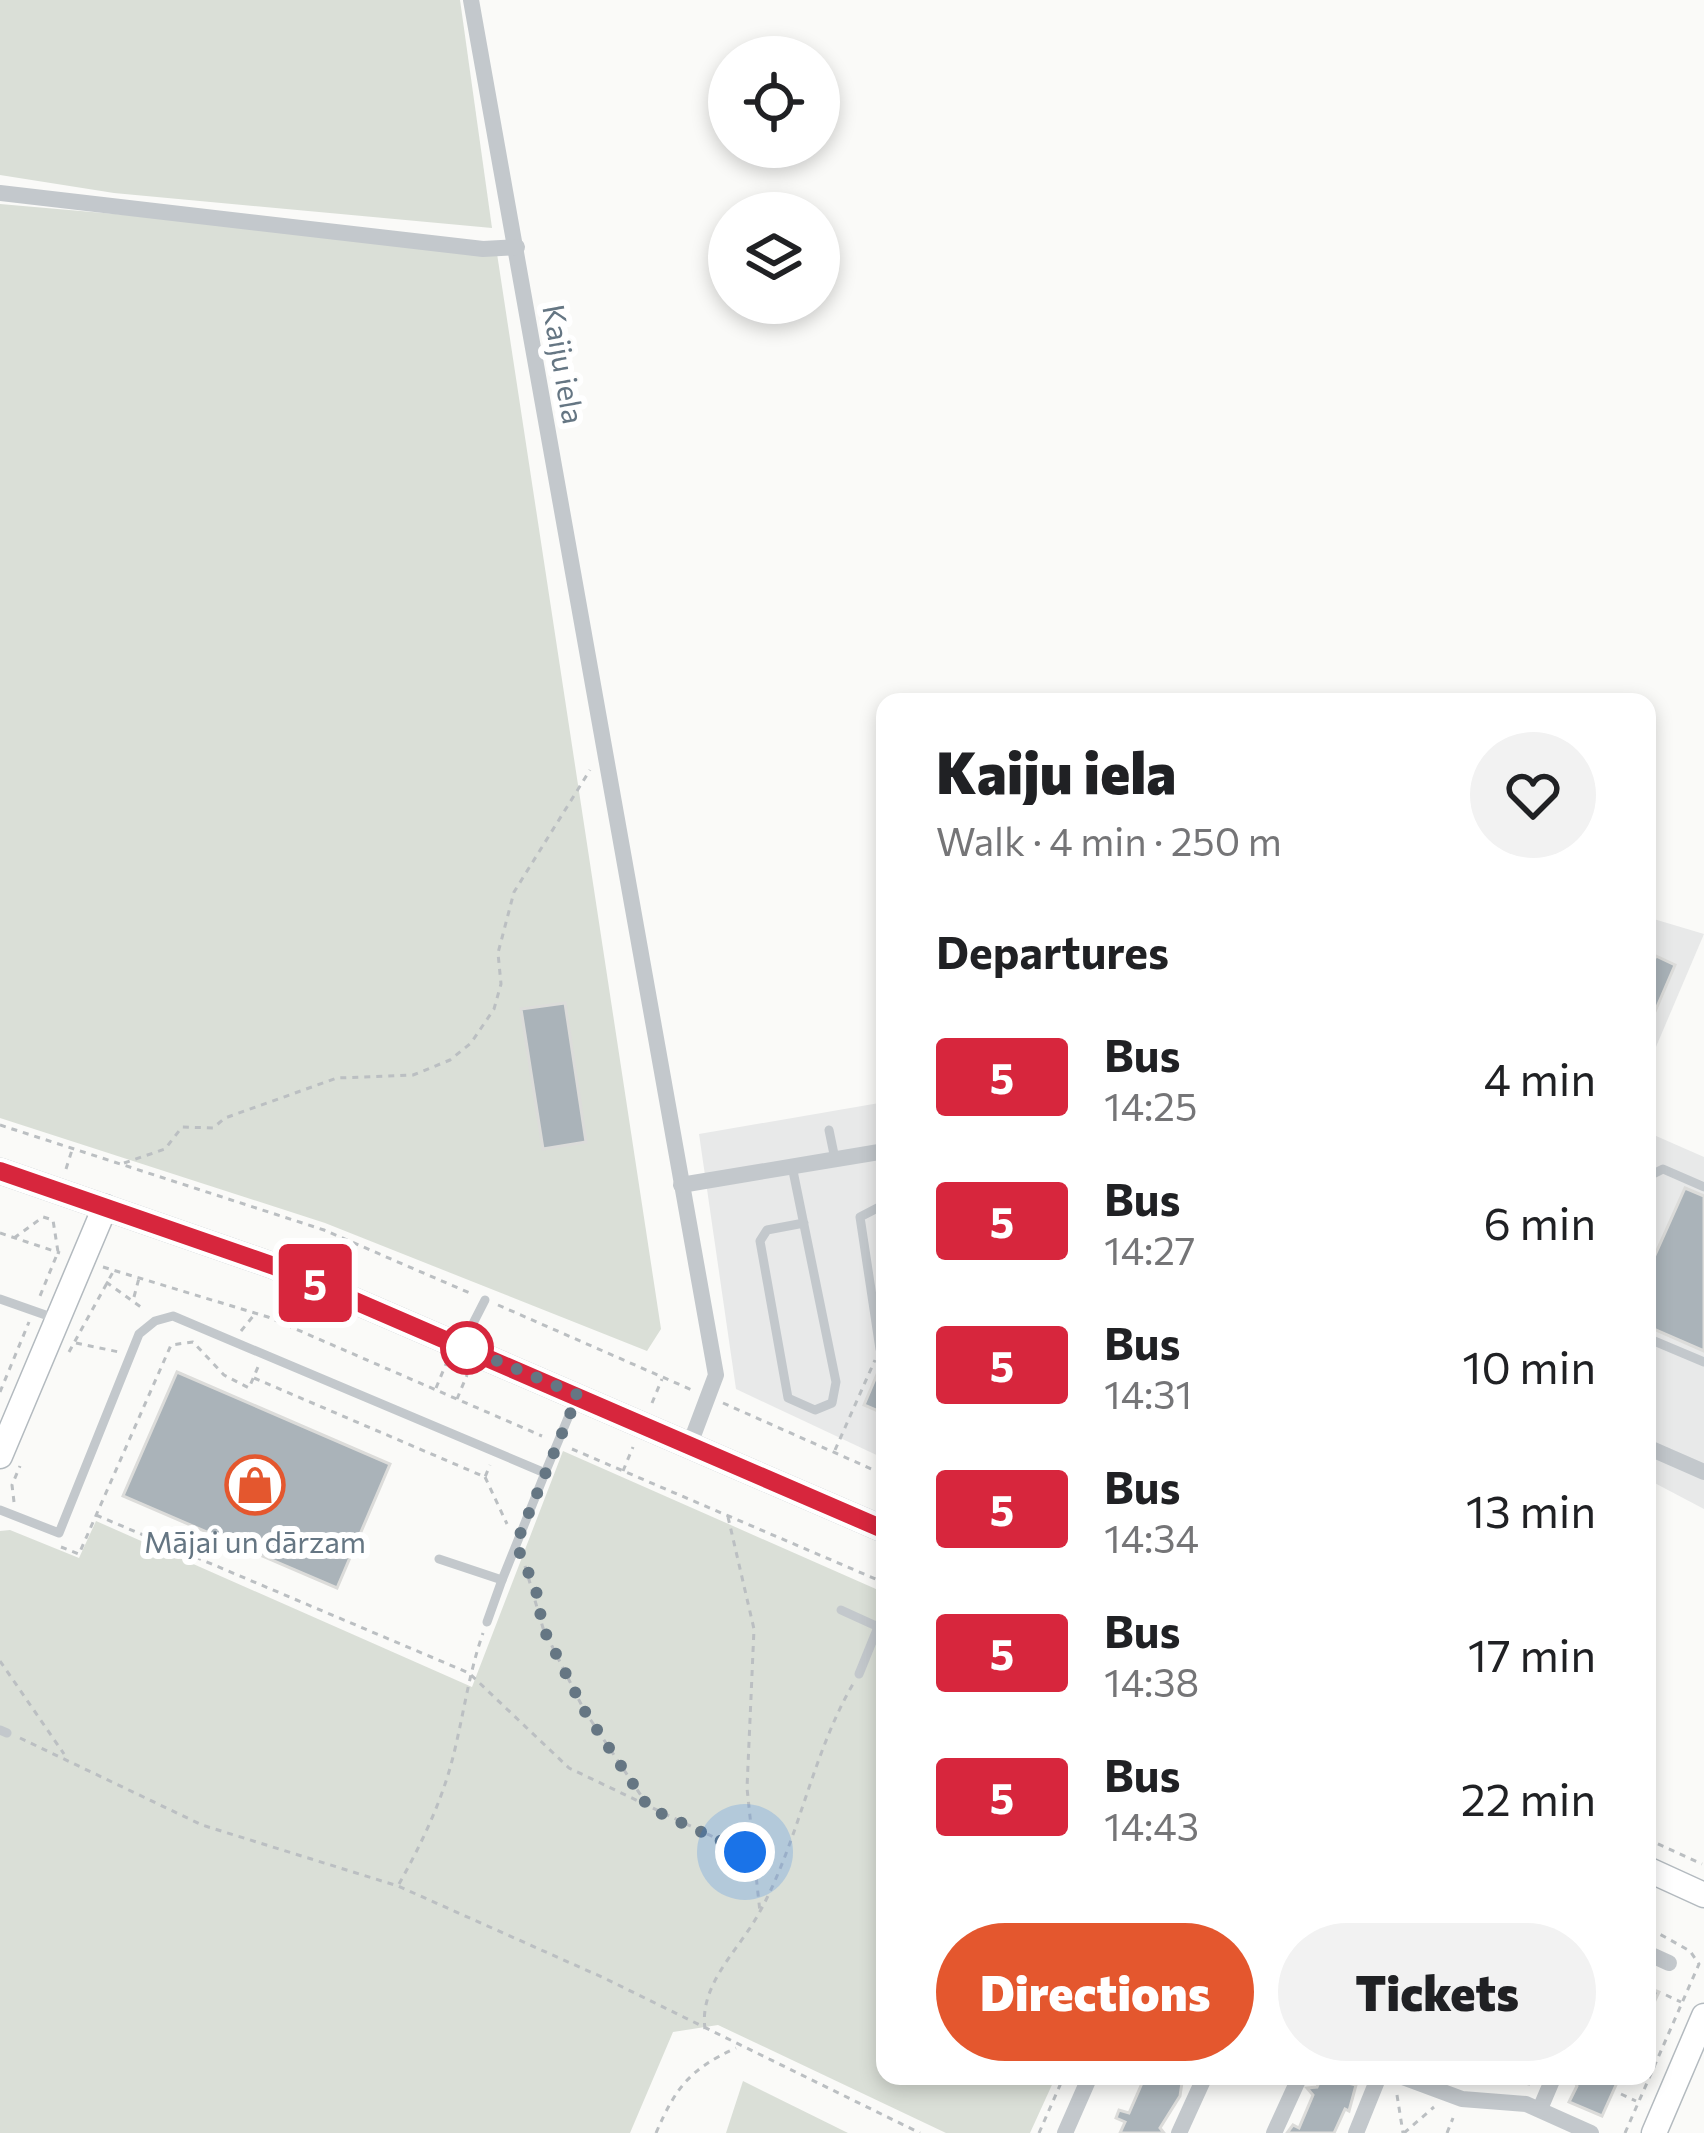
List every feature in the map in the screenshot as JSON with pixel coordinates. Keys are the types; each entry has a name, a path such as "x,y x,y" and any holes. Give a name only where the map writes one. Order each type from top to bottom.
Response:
{"street":[{"name":"Kaiju iela","path":"471,0 716,1375 690,1444"},
{"path":"0,193 483,250 518,248"},
{"path":"681,1185 876,1152"},
{"path":"0,1171 274,1266 876,1526"},
{"path":"11,1459 59,1320 105,1207"},
{"path":"1656,1452 1704,1472"},
{"path":"1656,1873 1704,1895"},
{"path":"1656,1957 1669,1963"},
{"path":"1654,2133 1693,2009"},
{"path":"1064,2133 1086,2085"},
{"path":"1179,2133 1200,2085"},
{"path":"1274,2133 1296,2085"},
{"path":"1356,2133 1375,2085"},
{"path":"1398,2085 1591,2133"},
{"path":"1545,2119 1551,2085"}],"lane":[{"path":"829,1130 835,1159"},
{"path":"792,1166 804,1223 837,1396 824,1409 815,1410 788,1398 760,1241 767,1230 804,1223"},
{"path":"1656,1172 1663,1169 1704,1186"},
{"path":"876,1209 860,1217 876,1323"},
{"path":"0,1299 59,1320"},
{"path":"462,1346 484,1300"},
{"path":"6,1512 59,1533 140,1334 155,1321 173,1316 195,1321 544,1473"},
{"path":"1656,1342 1704,1362"},
{"path":"488,1622 578,1395"},
{"path":"440,1559 502,1580"},
{"path":"841,1610 876,1627"},
{"path":"859,1674 876,1639"}],"path":[{"path":"123,1164 165,1149 182,1127 214,1128 226,1118 337,1078 412,1075 450,1060 471,1043 494,1009 501,983 498,953 514,892 561,823 567,800 596,763"},
{"path":"0,1125 324,1230 876,1471"},
{"path":"14,1238 43,1217 50,1218 58,1252"},
{"path":"0,1233 268,1317 876,1579"},
{"path":"68,1354 114,1270"},
{"path":"134,1298 139,1278"},
{"path":"106,1282 134,1298 171,1346"},
{"path":"171,1346 193,1342 224,1376 249,1388 265,1352"},
{"path":"44,1540 79,1554 171,1346"},
{"path":"835,1452 876,1358"},
{"path":"435,1390 446,1363 468,1372 457,1399"},
{"path":"647,1414 663,1377"},
{"path":"254,1378 485,1477 536,1590 543,1628 584,1710 649,1808"},
{"path":"622,1471 638,1435"},
{"path":"485,1477 496,1452"},
{"path":"6,1512 11,1459"},
{"path":"96,1515 469,1673 569,1768 729,1844 755,1866"},
{"path":"728,1517 754,1629 747,1788 760,1912"},
{"path":"398,1886 423,1842 453,1757 469,1673 488,1622"},
{"path":"0,1661 65,1756"},
{"path":"705,2031 702,2007 760,1912 827,1728 859,1674"},
{"path":"3,1731 65,1756 202,1825 398,1886 604,1978 738,2048 920,2133"},
{"path":"1656,1843 1702,1864"},
{"path":"1656,1933 1696,1956 1699,1964 1693,2009 1656,2064"},
{"path":"1666,1995 1693,2009"},
{"path":"656,2133 669,2103 698,2065 738,2048"},
{"path":"1039,2133 1060,2085"},
{"path":"1398,2085 1404,2133"},
{"path":"1625,2133 1646,2085"},
{"path":"1404,2133 1449,2094"},
{"path":"1621,2094 1639,2102"}],"shaded area":[{"path":"0,0 460,0 492,228 114,193 0,175"},
{"path":"0,204 496,247 661,1329 647,1351 325,1223 0,1118"},
{"path":"1656,920 1704,934 1656,1047"},
{"path":"876,1104 876,1455 736,1389 699,1134"},
{"path":"1656,1136 1704,1157 1704,1509 1656,1484"},
{"path":"563,1451 876,1589 876,2085 1052,2085 1030,2133 946,2133 718,2025 673,2032 630,2133 0,2133 0,1531 10,1530 79,1558 96,1521 472,1687"},
{"path":"743,2081 848,2133 726,2133"}],"building":[{"path":"1656,956 1675,965 1656,1009"},
{"path":"565,1003 586,1142 543,1149 521,1009"},
{"path":"1685,1188 1704,1196 1704,1351 1656,1330 1656,1253"},
{"name":"Mājai un dārzam","path":"177,1372 390,1464 337,1588 123,1496"},
{"path":"876,1377 876,1410 864,1405"},
{"path":"1141,2085 1182,2085 1160,2128 1164,2133 1120,2133 1125,2122 1116,2118 1119,2110 1129,2113"},
{"path":"1356,2085 1349,2111 1345,2109 1334,2133 1287,2133 1293,2125 1299,2128 1313,2095 1307,2088"},
{"path":"1616,2085 1602,2116 1569,2102 1577,2086"}],"bus line":[{"name":"5","path":"0,1171 274,1266 876,1526"}],"place":[{"name":"Mājai un dārzam","path":"255,1485"}],"route":[{"path":"467,1348 462,1346 578,1395 516,1544 536,1590 543,1628 584,1710 649,1808 697,1826 745,1852"}]}
